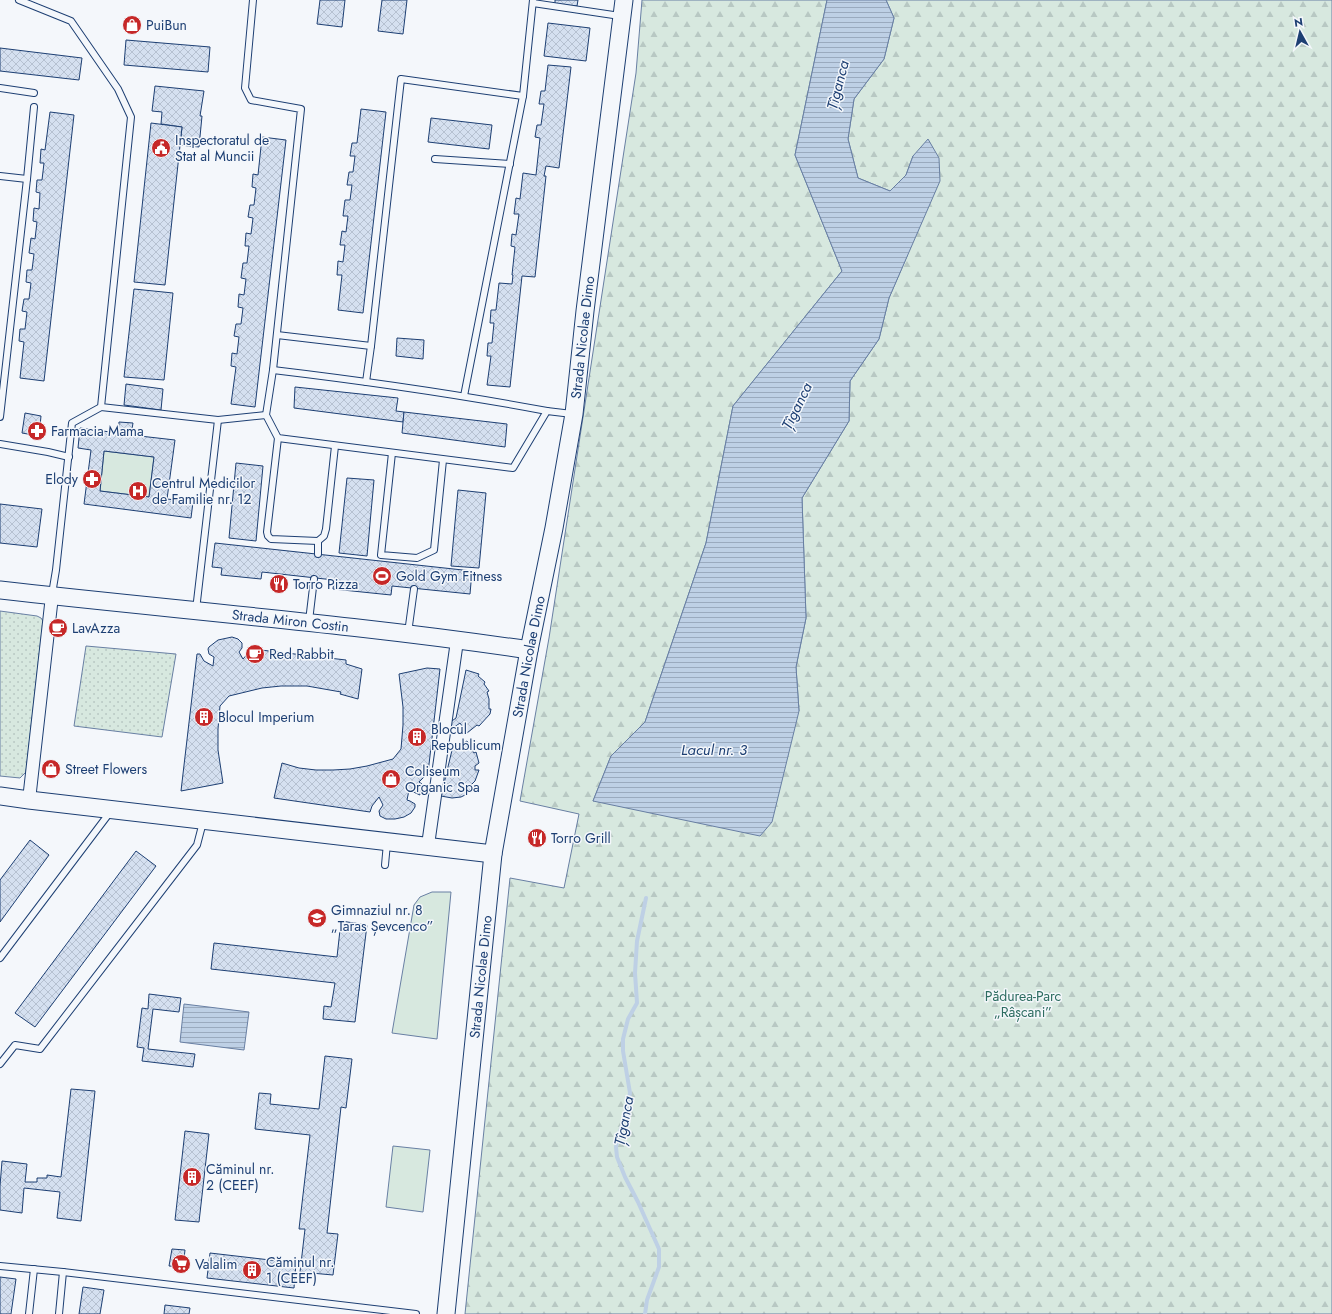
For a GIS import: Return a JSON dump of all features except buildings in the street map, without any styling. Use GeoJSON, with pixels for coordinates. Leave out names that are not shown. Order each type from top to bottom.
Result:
{"type":"FeatureCollection","features":[{"type":"Feature","properties":{"kind":"main road","name":"Strada Nicolae Dimo"},"geometry":{"type":"LineString","coordinates":[[446,1314],[493,854],[529,650],[554,528],[574,414],[585,311],[623,8]]}},
{"type":"Feature","properties":{"kind":"main road","name":"Strada Miron Costin"},"geometry":{"type":"LineString","coordinates":[[0,590],[309,623],[529,650]]}},
{"type":"Feature","properties":{"kind":"main road"},"geometry":{"type":"LineString","coordinates":[[0,796],[428,845],[493,854]]}},
{"type":"Feature","properties":{"kind":"street"},"geometry":{"type":"LineString","coordinates":[[29,800],[52,596]]}},
{"type":"Feature","properties":{"kind":"street"},"geometry":{"type":"LineString","coordinates":[[428,845],[457,641]]}},
{"type":"Feature","properties":{"kind":"lane"},"geometry":{"type":"LineString","coordinates":[[19,0],[71,21],[118,88],[131,117],[101,407]]}},
{"type":"Feature","properties":{"kind":"lane"},"geometry":{"type":"LineString","coordinates":[[253,0],[245,88],[251,100],[301,109],[273,370],[266,415],[278,438],[267,532],[271,539],[318,541],[324,536],[335,446]]}},
{"type":"Feature","properties":{"kind":"lane"},"geometry":{"type":"LineString","coordinates":[[464,396],[523,96],[533,1],[623,8]]}},
{"type":"Feature","properties":{"kind":"lane"},"geometry":{"type":"LineString","coordinates":[[366,382],[401,79],[523,96]]}},
{"type":"Feature","properties":{"kind":"lane"},"geometry":{"type":"LineString","coordinates":[[0,88],[34,93]]}},
{"type":"Feature","properties":{"kind":"lane"},"geometry":{"type":"LineString","coordinates":[[0,417],[34,108]]}},
{"type":"Feature","properties":{"kind":"lane"},"geometry":{"type":"LineString","coordinates":[[435,159],[510,164]]}},
{"type":"Feature","properties":{"kind":"lane"},"geometry":{"type":"LineString","coordinates":[[0,176],[27,179]]}},
{"type":"Feature","properties":{"kind":"lane"},"geometry":{"type":"LineString","coordinates":[[277,335],[371,346]]}},
{"type":"Feature","properties":{"kind":"lane"},"geometry":{"type":"LineString","coordinates":[[273,370],[464,396],[546,411],[574,414]]}},
{"type":"Feature","properties":{"kind":"lane"},"geometry":{"type":"LineString","coordinates":[[52,596],[72,423],[101,407],[218,420],[266,415]]}},
{"type":"Feature","properties":{"kind":"lane"},"geometry":{"type":"LineString","coordinates":[[278,438],[513,468],[546,411]]}},
{"type":"Feature","properties":{"kind":"lane"},"geometry":{"type":"LineString","coordinates":[[195,612],[218,420]]}},
{"type":"Feature","properties":{"kind":"lane"},"geometry":{"type":"LineString","coordinates":[[0,444],[69,457]]}},
{"type":"Feature","properties":{"kind":"lane"},"geometry":{"type":"LineString","coordinates":[[392,453],[381,555],[416,561],[434,550],[443,460]]}},
{"type":"Feature","properties":{"kind":"lane"},"geometry":{"type":"LineString","coordinates":[[318,541],[318,554]]}},
{"type":"Feature","properties":{"kind":"lane"},"geometry":{"type":"LineString","coordinates":[[309,623],[314,578]]}},
{"type":"Feature","properties":{"kind":"lane"},"geometry":{"type":"LineString","coordinates":[[408,635],[414,588]]}},
{"type":"Feature","properties":{"kind":"lane"},"geometry":{"type":"LineString","coordinates":[[0,958],[112,809]]}},
{"type":"Feature","properties":{"kind":"lane"},"geometry":{"type":"LineString","coordinates":[[0,1064],[15,1045],[40,1049],[197,845],[204,820]]}},
{"type":"Feature","properties":{"kind":"lane"},"geometry":{"type":"LineString","coordinates":[[385,866],[388,841]]}},
{"type":"Feature","properties":{"kind":"lane"},"geometry":{"type":"LineString","coordinates":[[0,1266],[63,1272],[416,1314]]}},
{"type":"Feature","properties":{"kind":"lane"},"geometry":{"type":"LineString","coordinates":[[29,1314],[34,1269]]}},
{"type":"Feature","properties":{"kind":"lane"},"geometry":{"type":"LineString","coordinates":[[59,1314],[63,1272]]}},
{"type":"Feature","properties":{"kind":"green space","name":"Pădurea-Parc „Râșcani”"},"geometry":{"type":"Polygon","coordinates":[[[642,0],[827,0],[795,155],[842,271],[733,406],[706,543],[645,722],[611,756],[593,801],[799,711],[796,667],[806,618],[802,498],[849,421],[850,381],[879,339],[889,298],[907,256],[913,156],[906,175],[890,191],[858,178],[848,139],[854,99],[884,59],[894,18],[886,0],[1332,0],[1332,1314],[465,1314],[510,878],[564,888],[579,814],[520,801],[549,638],[636,73],[642,0]]]}},
{"type":"Feature","properties":{"kind":"green space"},"geometry":{"type":"Polygon","coordinates":[[[104,451],[154,457],[149,497],[100,491],[104,451]]]}},
{"type":"Feature","properties":{"kind":"green space"},"geometry":{"type":"Polygon","coordinates":[[[0,611],[37,616],[43,621],[26,772],[20,778],[0,776],[0,611]]]}},
{"type":"Feature","properties":{"kind":"green space"},"geometry":{"type":"Polygon","coordinates":[[[86,646],[176,654],[162,737],[74,726],[86,646]]]}},
{"type":"Feature","properties":{"kind":"green space"},"geometry":{"type":"Polygon","coordinates":[[[432,892],[451,892],[437,1039],[392,1033],[414,905],[420,897],[432,892]]]}},
{"type":"Feature","properties":{"kind":"green space"},"geometry":{"type":"Polygon","coordinates":[[[393,1146],[430,1150],[423,1212],[386,1207],[393,1146]]]}},
{"type":"Feature","properties":{"kind":"water","name":"Lacul nr. 3"},"geometry":{"type":"Polygon","coordinates":[[[827,0],[886,0],[894,18],[884,59],[854,99],[848,139],[858,178],[890,191],[906,175],[913,156],[928,139],[939,158],[940,181],[889,298],[879,339],[850,381],[849,421],[802,498],[806,618],[796,667],[799,711],[772,822],[760,836],[593,801],[611,756],[645,722],[706,543],[733,406],[842,271],[795,155],[827,0]]]}},
{"type":"Feature","properties":{"kind":"water"},"geometry":{"type":"Polygon","coordinates":[[[184,1004],[249,1012],[244,1050],[180,1042],[184,1004]]]}},
{"type":"Feature","properties":{"kind":"waterway","name":"Țîganca"},"geometry":{"type":"LineString","coordinates":[[645,1314],[647,1300],[659,1267],[659,1249],[625,1177],[617,1157],[616,1147],[630,1093],[623,1051],[623,1039],[628,1019],[637,1003],[635,973],[637,941],[646,898]]}},
{"type":"Feature","properties":{"kind":"place","name":"PuiBun"},"geometry":{"type":"Point","coordinates":[132,25]}},
{"type":"Feature","properties":{"kind":"place","name":"Inspectoratul de Stat al Muncii"},"geometry":{"type":"Point","coordinates":[161,148]}},
{"type":"Feature","properties":{"kind":"place","name":"Farmacia Mama"},"geometry":{"type":"Point","coordinates":[37,431]}},
{"type":"Feature","properties":{"kind":"place","name":"Elody"},"geometry":{"type":"Point","coordinates":[92,479]}},
{"type":"Feature","properties":{"kind":"place","name":"Centrul Medicilor de Familie nr. 12"},"geometry":{"type":"Point","coordinates":[138,491]}},
{"type":"Feature","properties":{"kind":"place","name":"Gold Gym Fitness"},"geometry":{"type":"Point","coordinates":[382,576]}},
{"type":"Feature","properties":{"kind":"place","name":"Torro Pizza"},"geometry":{"type":"Point","coordinates":[279,584]}},
{"type":"Feature","properties":{"kind":"place","name":"LavAzza"},"geometry":{"type":"Point","coordinates":[58,628]}},
{"type":"Feature","properties":{"kind":"place","name":"Red Rabbit"},"geometry":{"type":"Point","coordinates":[255,654]}},
{"type":"Feature","properties":{"kind":"place","name":"Blocul Imperium"},"geometry":{"type":"Point","coordinates":[204,717]}},
{"type":"Feature","properties":{"kind":"place","name":"Blocul Republicum"},"geometry":{"type":"Point","coordinates":[417,737]}},
{"type":"Feature","properties":{"kind":"place","name":"Street Flowers"},"geometry":{"type":"Point","coordinates":[51,769]}},
{"type":"Feature","properties":{"kind":"place","name":"Coliseum Organic Spa"},"geometry":{"type":"Point","coordinates":[391,779]}},
{"type":"Feature","properties":{"kind":"place","name":"Torro Grill"},"geometry":{"type":"Point","coordinates":[537,838]}},
{"type":"Feature","properties":{"kind":"place","name":"Gimnaziul nr. 8 „Taras Șevcenco”"},"geometry":{"type":"Point","coordinates":[317,918]}},
{"type":"Feature","properties":{"kind":"place","name":"Căminul nr. 2 (CEEF)"},"geometry":{"type":"Point","coordinates":[192,1177]}},
{"type":"Feature","properties":{"kind":"place","name":"Valalim"},"geometry":{"type":"Point","coordinates":[181,1264]}},
{"type":"Feature","properties":{"kind":"place","name":"Căminul nr. 1 (CEEF)"},"geometry":{"type":"Point","coordinates":[252,1270]}}]}
